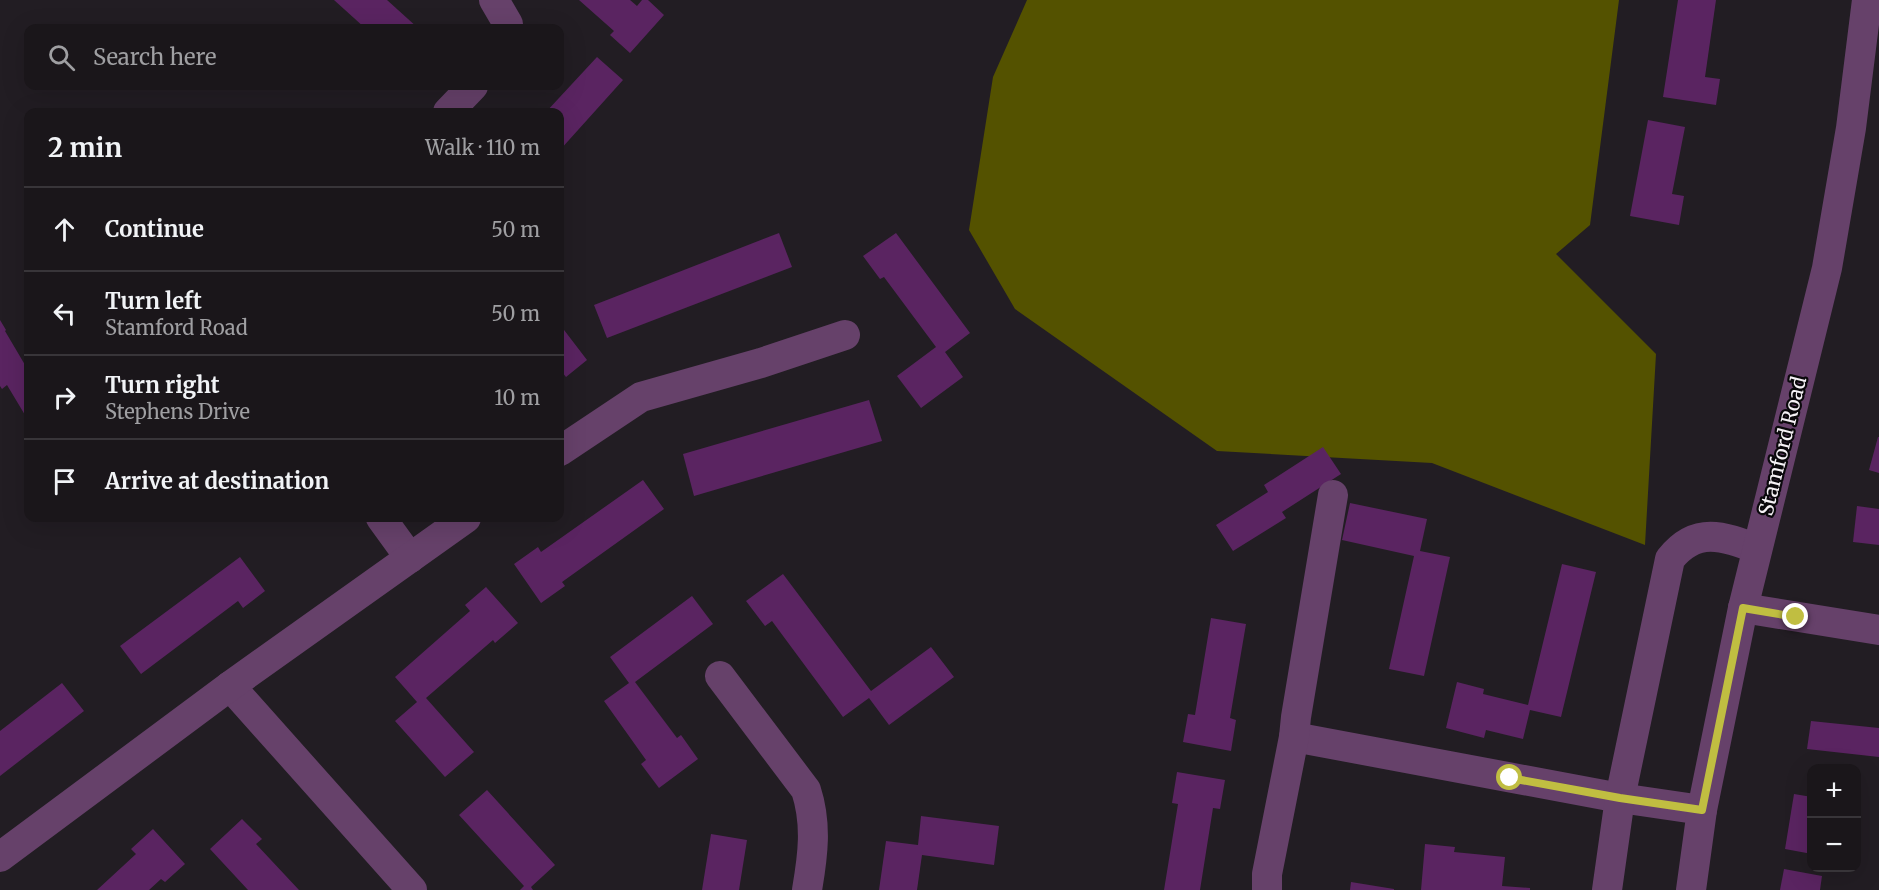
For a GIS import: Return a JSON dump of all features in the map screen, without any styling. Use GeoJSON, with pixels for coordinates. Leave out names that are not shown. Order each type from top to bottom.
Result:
{"type":"FeatureCollection","features":[{"type":"Feature","properties":{"kind":"street"},"geometry":{"type":"LineString","coordinates":[[494,0],[508,24]]}},
{"type":"Feature","properties":{"kind":"street","name":"Stamford Road"},"geometry":{"type":"LineString","coordinates":[[1691,890],[1702,810],[1743,608],[1827,268],[1851,128],[1867,0]]}},
{"type":"Feature","properties":{"kind":"street"},"geometry":{"type":"LineString","coordinates":[[452,108],[468,90]]}},
{"type":"Feature","properties":{"kind":"street"},"geometry":{"type":"LineString","coordinates":[[564,447],[641,397],[761,363],[844,335]]}},
{"type":"Feature","properties":{"kind":"street"},"geometry":{"type":"LineString","coordinates":[[1267,890],[1267,874],[1294,737],[1333,495]]}},
{"type":"Feature","properties":{"kind":"street"},"geometry":{"type":"LineString","coordinates":[[384,522],[410,558]]}},
{"type":"Feature","properties":{"kind":"street"},"geometry":{"type":"LineString","coordinates":[[0,857],[230,686],[460,522]]}},
{"type":"Feature","properties":{"kind":"street"},"geometry":{"type":"LineString","coordinates":[[1607,890],[1620,798],[1670,559],[1680,547],[1704,536],[1722,536],[1757,549]]}},
{"type":"Feature","properties":{"kind":"street"},"geometry":{"type":"LineString","coordinates":[[1743,608],[1879,630]]}},
{"type":"Feature","properties":{"kind":"street"},"geometry":{"type":"LineString","coordinates":[[720,676],[806,790],[813,811],[814,834],[814,851],[807,890]]}},
{"type":"Feature","properties":{"kind":"street"},"geometry":{"type":"LineString","coordinates":[[230,686],[412,890]]}},
{"type":"Feature","properties":{"kind":"street"},"geometry":{"type":"LineString","coordinates":[[1294,737],[1620,798],[1702,810]]}},
{"type":"Feature","properties":{"kind":"shaded area"},"geometry":{"type":"Polygon","coordinates":[[[1027,0],[1619,0],[1590,225],[1556,254],[1656,354],[1645,545],[1432,463],[1217,451],[1015,309],[969,230],[993,77],[1027,0]]]}},
{"type":"Feature","properties":{"kind":"building"},"geometry":{"type":"Polygon","coordinates":[[[334,0],[387,0],[414,24],[361,24],[334,0]]]}},
{"type":"Feature","properties":{"kind":"building"},"geometry":{"type":"Polygon","coordinates":[[[579,0],[630,0],[637,6],[642,0],[648,0],[664,15],[630,53],[610,35],[614,31],[579,0]]]}},
{"type":"Feature","properties":{"kind":"building"},"geometry":{"type":"Polygon","coordinates":[[[1678,0],[1716,0],[1705,77],[1720,79],[1716,105],[1663,97],[1678,0]]]}},
{"type":"Feature","properties":{"kind":"building"},"geometry":{"type":"Polygon","coordinates":[[[597,57],[623,80],[564,146],[564,108],[550,108],[597,57]]]}},
{"type":"Feature","properties":{"kind":"building"},"geometry":{"type":"Polygon","coordinates":[[[1648,120],[1685,127],[1672,194],[1684,196],[1679,225],[1630,216],[1648,120]]]}},
{"type":"Feature","properties":{"kind":"building"},"geometry":{"type":"Polygon","coordinates":[[[779,233],[792,267],[607,338],[594,305],[779,233]]]}},
{"type":"Feature","properties":{"kind":"building"},"geometry":{"type":"Polygon","coordinates":[[[896,233],[970,333],[945,352],[963,377],[921,408],[897,376],[936,347],[884,277],[880,279],[863,256],[896,233]]]}},
{"type":"Feature","properties":{"kind":"building"},"geometry":{"type":"Polygon","coordinates":[[[0,320],[24,363],[24,413],[7,385],[2,389],[0,386],[0,320]]]}},
{"type":"Feature","properties":{"kind":"building"},"geometry":{"type":"Polygon","coordinates":[[[564,330],[587,360],[566,377],[564,374],[564,330]]]}},
{"type":"Feature","properties":{"kind":"building"},"geometry":{"type":"Polygon","coordinates":[[[869,400],[882,441],[694,496],[683,454],[869,400]]]}},
{"type":"Feature","properties":{"kind":"building"},"geometry":{"type":"Polygon","coordinates":[[[1879,437],[1879,473],[1869,470],[1879,437]]]}},
{"type":"Feature","properties":{"kind":"building"},"geometry":{"type":"Polygon","coordinates":[[[1323,447],[1341,474],[1282,512],[1286,518],[1233,551],[1216,525],[1268,492],[1264,485],[1323,447]]]}},
{"type":"Feature","properties":{"kind":"building"},"geometry":{"type":"Polygon","coordinates":[[[643,480],[664,509],[562,582],[565,586],[541,603],[514,564],[538,547],[541,552],[643,480]]]}},
{"type":"Feature","properties":{"kind":"building"},"geometry":{"type":"Polygon","coordinates":[[[1350,503],[1427,519],[1420,551],[1450,557],[1424,676],[1389,669],[1414,556],[1342,540],[1350,503]]]}},
{"type":"Feature","properties":{"kind":"building"},"geometry":{"type":"Polygon","coordinates":[[[1857,506],[1879,509],[1879,545],[1853,542],[1857,506]]]}},
{"type":"Feature","properties":{"kind":"building"},"geometry":{"type":"Polygon","coordinates":[[[240,557],[265,591],[243,608],[238,601],[141,674],[120,646],[240,557]]]}},
{"type":"Feature","properties":{"kind":"building"},"geometry":{"type":"Polygon","coordinates":[[[1562,564],[1596,572],[1561,717],[1530,710],[1523,739],[1486,730],[1484,738],[1446,728],[1457,682],[1484,689],[1483,694],[1528,705],[1562,564]]]}},
{"type":"Feature","properties":{"kind":"building"},"geometry":{"type":"Polygon","coordinates":[[[783,574],[871,691],[931,647],[954,677],[889,725],[869,698],[843,717],[772,621],[765,626],[746,601],[783,574]]]}},
{"type":"Feature","properties":{"kind":"building"},"geometry":{"type":"Polygon","coordinates":[[[486,587],[518,623],[495,643],[493,640],[426,698],[474,752],[445,777],[395,721],[417,702],[395,677],[470,611],[465,605],[486,587]]]}},
{"type":"Feature","properties":{"kind":"building"},"geometry":{"type":"Polygon","coordinates":[[[692,596],[713,624],[635,682],[677,738],[681,735],[698,759],[659,788],[641,764],[646,760],[604,701],[629,683],[610,657],[692,596]]]}},
{"type":"Feature","properties":{"kind":"building"},"geometry":{"type":"Polygon","coordinates":[[[1211,618],[1246,624],[1230,718],[1236,720],[1231,751],[1183,742],[1188,714],[1195,715],[1211,618]]]}},
{"type":"Feature","properties":{"kind":"building"},"geometry":{"type":"Polygon","coordinates":[[[62,683],[84,711],[0,776],[0,731],[62,683]]]}},
{"type":"Feature","properties":{"kind":"building"},"geometry":{"type":"Polygon","coordinates":[[[1811,721],[1879,728],[1879,757],[1807,749],[1811,721]]]}},
{"type":"Feature","properties":{"kind":"building"},"geometry":{"type":"Polygon","coordinates":[[[1177,772],[1225,780],[1220,809],[1213,808],[1200,890],[1164,890],[1178,804],[1172,803],[1177,772]]]}},
{"type":"Feature","properties":{"kind":"building"},"geometry":{"type":"Polygon","coordinates":[[[487,790],[555,865],[531,887],[533,890],[520,890],[524,886],[459,815],[487,790]]]}},
{"type":"Feature","properties":{"kind":"building"},"geometry":{"type":"Polygon","coordinates":[[[1794,794],[1807,796],[1807,853],[1785,849],[1794,794]]]}},
{"type":"Feature","properties":{"kind":"building"},"geometry":{"type":"Polygon","coordinates":[[[921,816],[999,826],[994,865],[922,855],[917,890],[879,890],[886,841],[918,845],[921,816]]]}},
{"type":"Feature","properties":{"kind":"building"},"geometry":{"type":"Polygon","coordinates":[[[242,819],[262,839],[256,844],[299,890],[248,890],[210,849],[242,819]]]}},
{"type":"Feature","properties":{"kind":"building"},"geometry":{"type":"Polygon","coordinates":[[[153,829],[185,864],[165,882],[161,879],[149,890],[97,890],[136,854],[131,849],[153,829]]]}},
{"type":"Feature","properties":{"kind":"building"},"geometry":{"type":"Polygon","coordinates":[[[711,834],[747,840],[739,890],[702,890],[711,834]]]}},
{"type":"Feature","properties":{"kind":"building"},"geometry":{"type":"Polygon","coordinates":[[[1425,844],[1455,847],[1454,852],[1505,857],[1502,886],[1530,888],[1530,890],[1421,890],[1425,844]]]}},
{"type":"Feature","properties":{"kind":"building"},"geometry":{"type":"Polygon","coordinates":[[[1784,869],[1822,876],[1820,890],[1780,890],[1784,869]]]}},
{"type":"Feature","properties":{"kind":"building"},"geometry":{"type":"Polygon","coordinates":[[[1351,882],[1394,889],[1394,890],[1350,890],[1351,882]]]}},
{"type":"Feature","properties":{"kind":"route"},"geometry":{"type":"LineString","coordinates":[[1510,778],[1702,810],[1743,608],[1796,617]]}}]}
